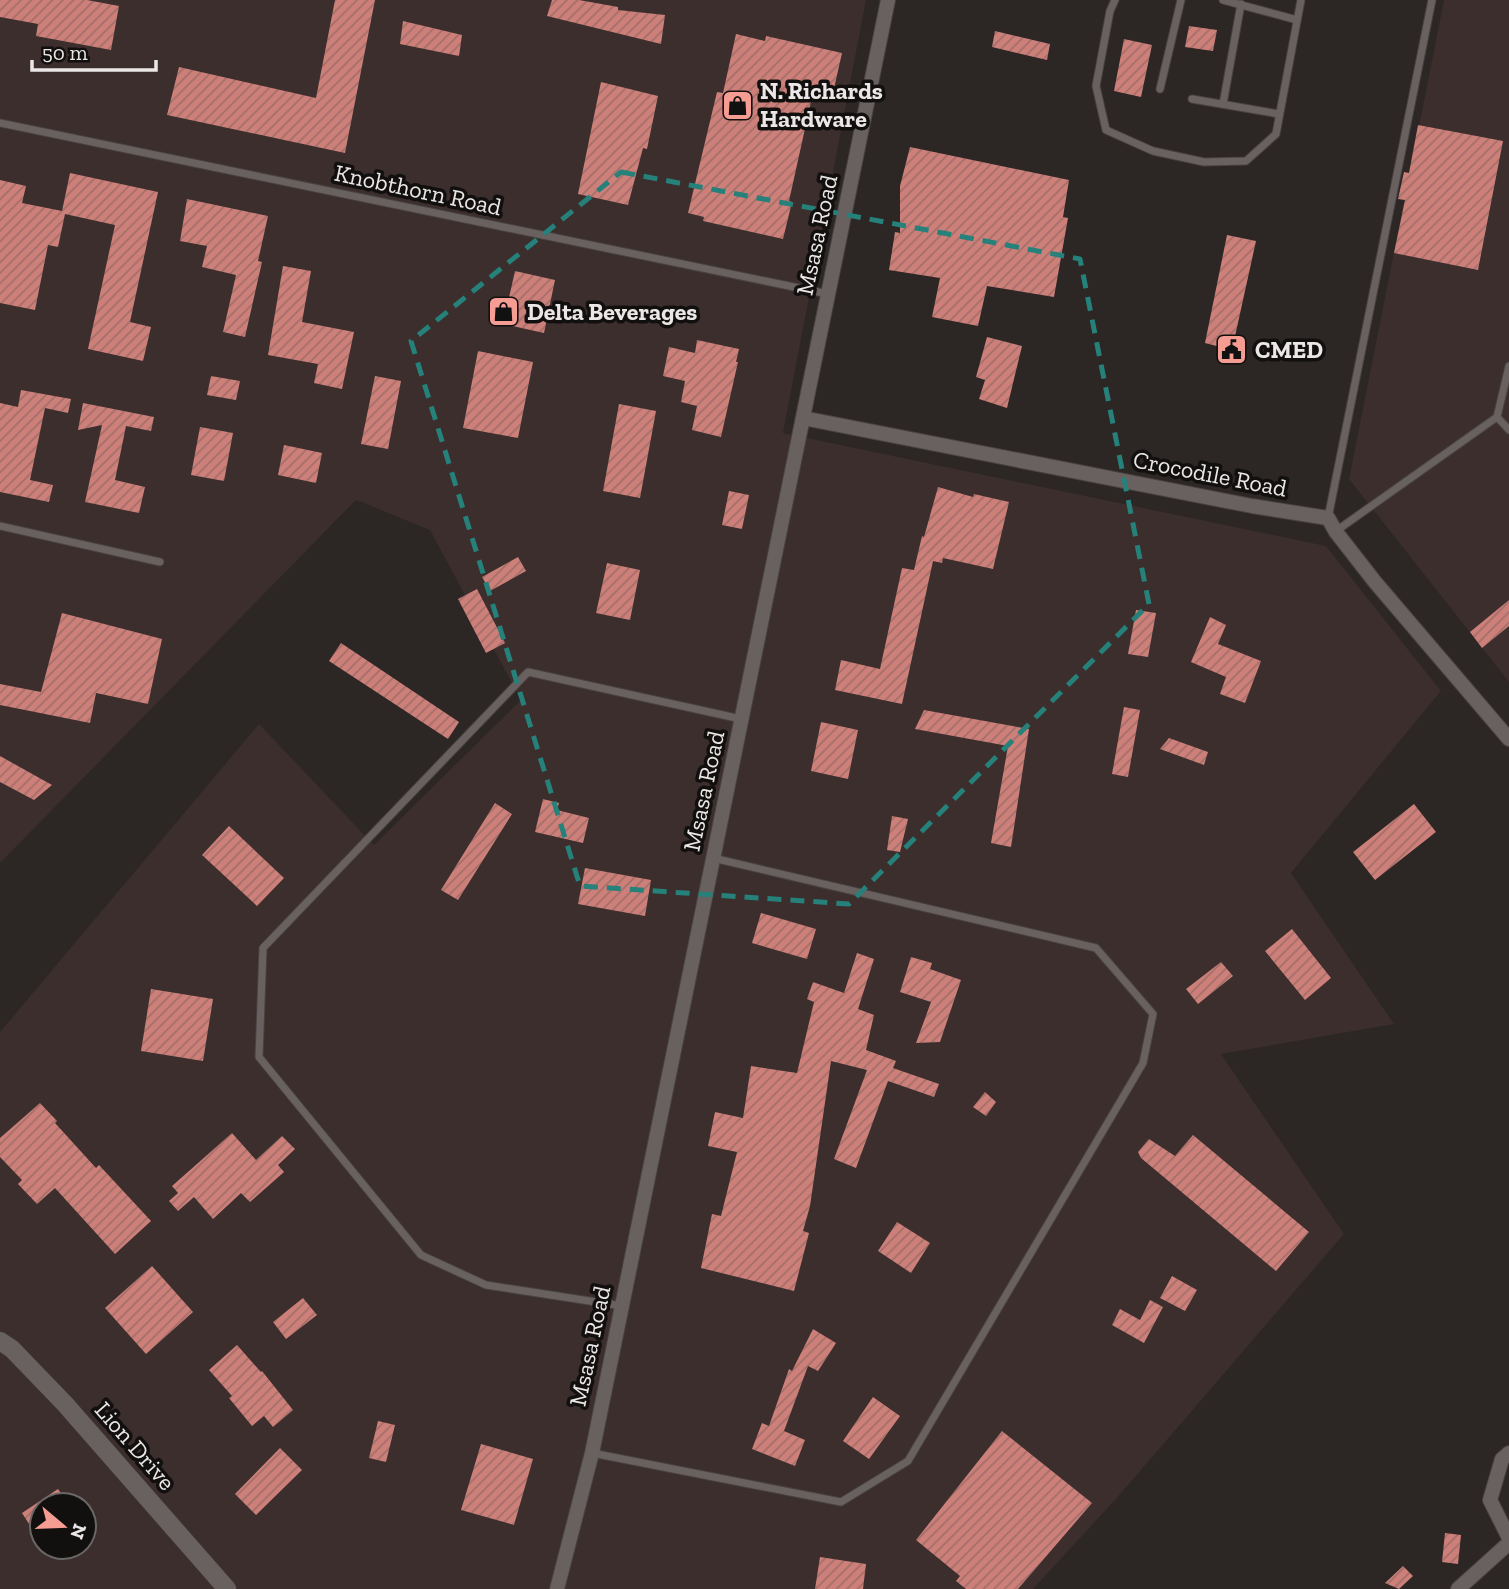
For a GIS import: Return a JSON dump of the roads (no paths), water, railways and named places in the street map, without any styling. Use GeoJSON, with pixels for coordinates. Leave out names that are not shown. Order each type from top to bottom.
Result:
{"type":"FeatureCollection","features":[{"type":"Feature","properties":{"kind":"street","name":"Msasa Road"},"geometry":{"type":"LineString","coordinates":[[557,1589],[592,1453],[888,0]]}},
{"type":"Feature","properties":{"kind":"street","name":"Crocodile Road"},"geometry":{"type":"LineString","coordinates":[[803,418],[1252,506],[1328,518]]}},
{"type":"Feature","properties":{"kind":"street"},"geometry":{"type":"LineString","coordinates":[[1328,518],[1336,532],[1509,739]]}},
{"type":"Feature","properties":{"kind":"street","name":"Lion Drive"},"geometry":{"type":"LineString","coordinates":[[0,1341],[12,1349],[65,1404],[227,1589]]}},
{"type":"Feature","properties":{"kind":"street"},"geometry":{"type":"LineString","coordinates":[[1458,1589],[1509,1540],[1490,1500],[1502,1459],[1509,1453]]}},
{"type":"Feature","properties":{"kind":"lane"},"geometry":{"type":"LineString","coordinates":[[1115,0],[1110,11],[1097,86],[1106,130],[1153,151],[1204,162],[1246,161],[1276,134],[1301,0]]}},
{"type":"Feature","properties":{"kind":"lane"},"geometry":{"type":"LineString","coordinates":[[1160,89],[1181,0]]}},
{"type":"Feature","properties":{"kind":"lane"},"geometry":{"type":"LineString","coordinates":[[1223,0],[1297,20]]}},
{"type":"Feature","properties":{"kind":"lane"},"geometry":{"type":"LineString","coordinates":[[1328,518],[1432,0]]}},
{"type":"Feature","properties":{"kind":"lane"},"geometry":{"type":"LineString","coordinates":[[1223,104],[1241,4]]}},
{"type":"Feature","properties":{"kind":"lane"},"geometry":{"type":"LineString","coordinates":[[1192,99],[1279,114]]}},
{"type":"Feature","properties":{"kind":"lane","name":"Knobthorn Road"},"geometry":{"type":"LineString","coordinates":[[0,123],[828,294]]}},
{"type":"Feature","properties":{"kind":"lane"},"geometry":{"type":"LineString","coordinates":[[1336,532],[1497,417],[1509,366]]}},
{"type":"Feature","properties":{"kind":"lane"},"geometry":{"type":"LineString","coordinates":[[1497,417],[1509,430]]}},
{"type":"Feature","properties":{"kind":"lane"},"geometry":{"type":"LineString","coordinates":[[0,526],[160,562]]}},
{"type":"Feature","properties":{"kind":"lane"},"geometry":{"type":"LineString","coordinates":[[622,1306],[486,1285],[422,1255],[259,1057],[263,948],[528,672],[741,719]]}},
{"type":"Feature","properties":{"kind":"lane"},"geometry":{"type":"LineString","coordinates":[[592,1453],[841,1502],[908,1461],[1143,1063],[1153,1014],[1096,948],[713,858]]}},
{"type":"Feature","properties":{"kind":"place","name":"N. Richards Hardware"},"geometry":{"type":"Point","coordinates":[737,105]}},
{"type":"Feature","properties":{"kind":"place","name":"Delta Beverages"},"geometry":{"type":"Point","coordinates":[504,312]}},
{"type":"Feature","properties":{"kind":"place","name":"CMED"},"geometry":{"type":"Point","coordinates":[1232,350]}}]}
